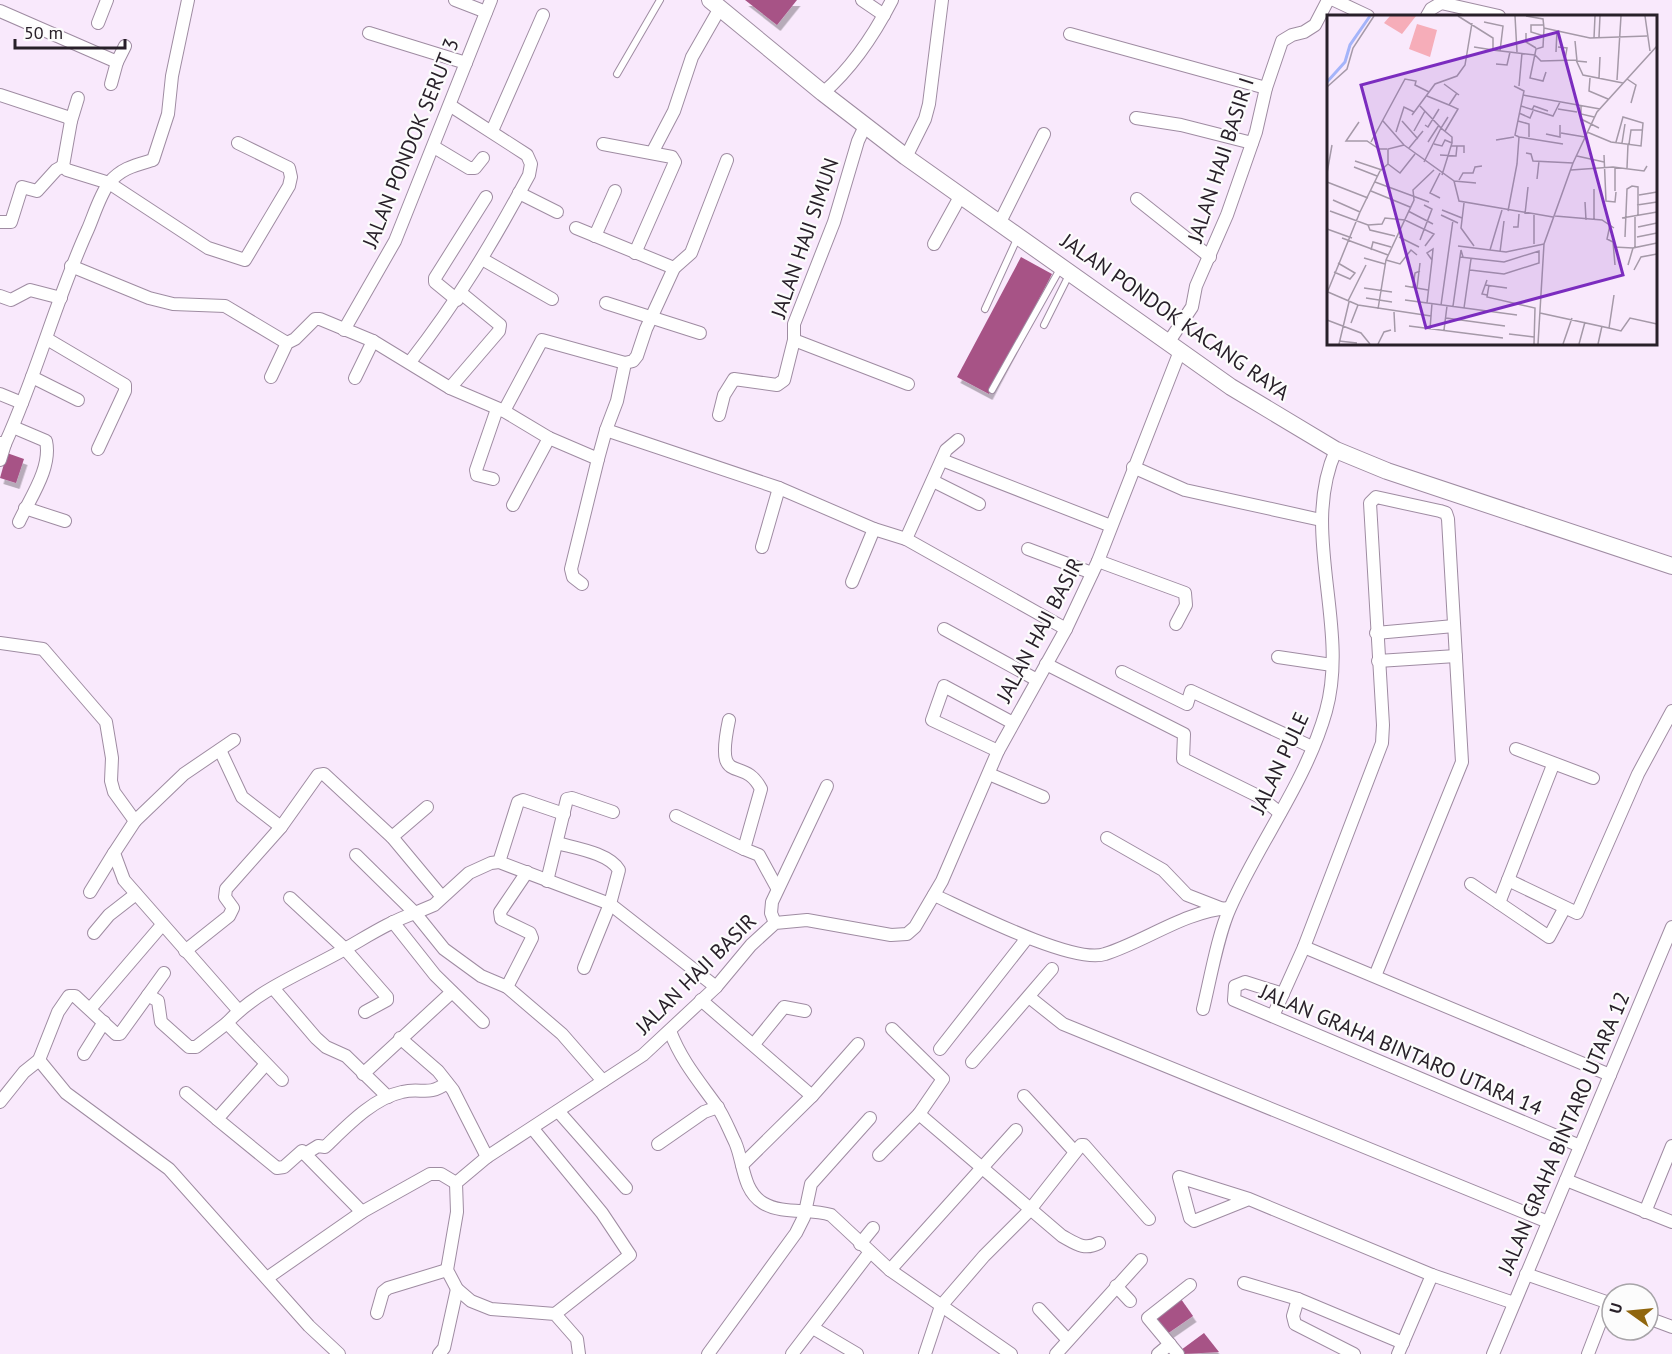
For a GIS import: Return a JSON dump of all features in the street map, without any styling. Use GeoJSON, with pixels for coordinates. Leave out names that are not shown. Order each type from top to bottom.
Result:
{"type":"FeatureCollection","features":[{"type":"Feature","properties":{"kind":"main road","name":"JALAN PONDOK KACANG RAYA"},"geometry":{"type":"LineString","coordinates":[[715,4],[822,93],[906,157],[1231,387],[1336,450],[1387,471],[1672,566]]}},
{"type":"Feature","properties":{"kind":"street"},"geometry":{"type":"LineString","coordinates":[[98,23],[107,0]]}},
{"type":"Feature","properties":{"kind":"street"},"geometry":{"type":"LineString","coordinates":[[0,460],[3,444],[13,427],[47,339],[71,266],[109,183],[126,167],[153,160],[168,114],[172,76],[188,0]]}},
{"type":"Feature","properties":{"kind":"street"},"geometry":{"type":"LineString","coordinates":[[455,0],[488,6]]}},
{"type":"Feature","properties":{"kind":"street"},"geometry":{"type":"LineString","coordinates":[[862,0],[884,15]]}},
{"type":"Feature","properties":{"kind":"street"},"geometry":{"type":"LineString","coordinates":[[822,93],[853,62],[892,0]]}},
{"type":"Feature","properties":{"kind":"street"},"geometry":{"type":"LineString","coordinates":[[906,157],[925,119],[929,104],[942,0]]}},
{"type":"Feature","properties":{"kind":"street","name":"JALAN HAJI BASIR I"},"geometry":{"type":"LineString","coordinates":[[1174,347],[1252,143],[1266,88],[1282,41],[1315,25],[1328,0]]}},
{"type":"Feature","properties":{"kind":"street"},"geometry":{"type":"LineString","coordinates":[[1334,0],[1366,15]]}},
{"type":"Feature","properties":{"kind":"street"},"geometry":{"type":"LineString","coordinates":[[1427,15],[1431,9],[1441,3],[1475,5],[1497,15]]}},
{"type":"Feature","properties":{"kind":"street"},"geometry":{"type":"LineString","coordinates":[[652,153],[674,111],[692,57],[715,4]]}},
{"type":"Feature","properties":{"kind":"street","name":"JALAN PONDOK SERUT 3"},"geometry":{"type":"LineString","coordinates":[[344,330],[395,241],[451,106],[488,6]]}},
{"type":"Feature","properties":{"kind":"street"},"geometry":{"type":"LineString","coordinates":[[0,11],[117,62]]}},
{"type":"Feature","properties":{"kind":"street"},"geometry":{"type":"LineString","coordinates":[[492,131],[543,15]]}},
{"type":"Feature","properties":{"kind":"street"},"geometry":{"type":"LineString","coordinates":[[369,33],[466,63]]}},
{"type":"Feature","properties":{"kind":"street"},"geometry":{"type":"LineString","coordinates":[[1070,34],[1266,88]]}},
{"type":"Feature","properties":{"kind":"street"},"geometry":{"type":"LineString","coordinates":[[111,84],[117,62],[125,46]]}},
{"type":"Feature","properties":{"kind":"street"},"geometry":{"type":"LineString","coordinates":[[0,96],[67,117],[71,121]]}},
{"type":"Feature","properties":{"kind":"street"},"geometry":{"type":"LineString","coordinates":[[63,166],[71,121],[78,98]]}},
{"type":"Feature","properties":{"kind":"street"},"geometry":{"type":"LineString","coordinates":[[410,362],[459,297],[529,175],[530,159],[492,131],[451,106]]}},
{"type":"Feature","properties":{"kind":"street"},"geometry":{"type":"LineString","coordinates":[[1136,118],[1191,127],[1252,143]]}},
{"type":"Feature","properties":{"kind":"street","name":"JALAN HAJI SIMUN"},"geometry":{"type":"LineString","coordinates":[[719,415],[724,394],[734,379],[777,385],[784,380],[794,340],[794,324],[834,222],[858,141],[865,126]]}},
{"type":"Feature","properties":{"kind":"street"},"geometry":{"type":"LineString","coordinates":[[1000,222],[1044,134]]}},
{"type":"Feature","properties":{"kind":"street"},"geometry":{"type":"LineString","coordinates":[[63,166],[67,170],[109,183],[208,248],[245,260],[289,186],[291,177],[289,168],[238,143]]}},
{"type":"Feature","properties":{"kind":"street"},"geometry":{"type":"LineString","coordinates":[[603,144],[672,157],[675,162],[635,253]]}},
{"type":"Feature","properties":{"kind":"street"},"geometry":{"type":"LineString","coordinates":[[434,147],[469,168],[475,168],[483,158]]}},
{"type":"Feature","properties":{"kind":"street"},"geometry":{"type":"LineString","coordinates":[[493,479],[477,475],[476,470],[501,410],[542,340],[625,363],[633,361],[637,356],[652,316],[675,268],[691,253],[727,160]]}},
{"type":"Feature","properties":{"kind":"street"},"geometry":{"type":"LineString","coordinates":[[0,222],[11,222],[22,188],[37,191],[56,170],[63,166]]}},
{"type":"Feature","properties":{"kind":"street"},"geometry":{"type":"LineString","coordinates":[[595,236],[615,191]]}},
{"type":"Feature","properties":{"kind":"street"},"geometry":{"type":"LineString","coordinates":[[519,193],[557,212]]}},
{"type":"Feature","properties":{"kind":"street"},"geometry":{"type":"LineString","coordinates":[[934,244],[961,195]]}},
{"type":"Feature","properties":{"kind":"street"},"geometry":{"type":"LineString","coordinates":[[450,388],[499,331],[500,325],[434,280],[486,197]]}},
{"type":"Feature","properties":{"kind":"street"},"geometry":{"type":"LineString","coordinates":[[1137,199],[1210,257]]}},
{"type":"Feature","properties":{"kind":"street"},"geometry":{"type":"LineString","coordinates":[[576,228],[675,268]]}},
{"type":"Feature","properties":{"kind":"street"},"geometry":{"type":"LineString","coordinates":[[482,259],[552,299]]}},
{"type":"Feature","properties":{"kind":"street"},"geometry":{"type":"LineString","coordinates":[[71,266],[149,298],[173,304],[225,306],[287,343]]}},
{"type":"Feature","properties":{"kind":"street"},"geometry":{"type":"LineString","coordinates":[[0,296],[10,300],[30,290],[61,298]]}},
{"type":"Feature","properties":{"kind":"street"},"geometry":{"type":"LineString","coordinates":[[606,303],[700,333]]}},
{"type":"Feature","properties":{"kind":"street"},"geometry":{"type":"LineString","coordinates":[[271,377],[287,343],[295,339],[315,319],[373,341],[450,388],[501,410],[549,438],[598,459]]}},
{"type":"Feature","properties":{"kind":"street"},"geometry":{"type":"LineString","coordinates":[[47,339],[125,385],[125,391],[98,449]]}},
{"type":"Feature","properties":{"kind":"street"},"geometry":{"type":"LineString","coordinates":[[794,340],[908,384]]}},
{"type":"Feature","properties":{"kind":"street"},"geometry":{"type":"LineString","coordinates":[[355,378],[373,341]]}},
{"type":"Feature","properties":{"kind":"street","name":"JALAN HAJI BASIR"},"geometry":{"type":"LineString","coordinates":[[456,1183],[487,1157],[643,1055],[716,987],[751,945],[775,923],[807,920],[891,935],[907,934],[915,927],[934,895],[998,751],[1066,628],[1098,561],[1174,347]]}},
{"type":"Feature","properties":{"kind":"street"},"geometry":{"type":"LineString","coordinates":[[582,584],[573,577],[571,569],[598,459],[617,401],[625,363]]}},
{"type":"Feature","properties":{"kind":"street"},"geometry":{"type":"LineString","coordinates":[[32,377],[78,400]]}},
{"type":"Feature","properties":{"kind":"street"},"geometry":{"type":"LineString","coordinates":[[0,394],[22,403]]}},
{"type":"Feature","properties":{"kind":"street"},"geometry":{"type":"LineString","coordinates":[[13,427],[46,441],[48,451],[46,464],[19,522]]}},
{"type":"Feature","properties":{"kind":"street"},"geometry":{"type":"LineString","coordinates":[[606,430],[779,488],[874,529],[906,539],[1066,628]]}},
{"type":"Feature","properties":{"kind":"street"},"geometry":{"type":"LineString","coordinates":[[513,505],[549,438]]}},
{"type":"Feature","properties":{"kind":"street"},"geometry":{"type":"LineString","coordinates":[[906,539],[942,460],[950,446],[958,440]]}},
{"type":"Feature","properties":{"kind":"street","name":"JALAN PULE"},"geometry":{"type":"LineString","coordinates":[[1203,1009],[1226,908],[1280,813],[1312,747],[1326,711],[1334,643],[1321,520],[1323,498],[1336,450]]}},
{"type":"Feature","properties":{"kind":"street"},"geometry":{"type":"LineString","coordinates":[[942,460],[1111,526]]}},
{"type":"Feature","properties":{"kind":"street"},"geometry":{"type":"LineString","coordinates":[[1133,466],[1185,490],[1321,520]]}},
{"type":"Feature","properties":{"kind":"street"},"geometry":{"type":"LineString","coordinates":[[933,481],[979,504]]}},
{"type":"Feature","properties":{"kind":"street"},"geometry":{"type":"LineString","coordinates":[[762,547],[779,488]]}},
{"type":"Feature","properties":{"kind":"street"},"geometry":{"type":"LineString","coordinates":[[1273,1016],[1304,947],[1382,743],[1383,725],[1376,633],[1371,499],[1376,497],[1446,513],[1448,519],[1462,762],[1375,976]]}},
{"type":"Feature","properties":{"kind":"street"},"geometry":{"type":"LineString","coordinates":[[25,508],[65,521]]}},
{"type":"Feature","properties":{"kind":"street"},"geometry":{"type":"LineString","coordinates":[[852,582],[874,529]]}},
{"type":"Feature","properties":{"kind":"street"},"geometry":{"type":"LineString","coordinates":[[1028,549],[1092,573]]}},
{"type":"Feature","properties":{"kind":"street"},"geometry":{"type":"LineString","coordinates":[[1098,561],[1185,593],[1186,605],[1176,624]]}},
{"type":"Feature","properties":{"kind":"street"},"geometry":{"type":"LineString","coordinates":[[1376,633],[1454,626]]}},
{"type":"Feature","properties":{"kind":"street"},"geometry":{"type":"LineString","coordinates":[[944,629],[1037,680]]}},
{"type":"Feature","properties":{"kind":"street"},"geometry":{"type":"LineString","coordinates":[[0,643],[43,649],[106,722],[112,758],[111,780],[114,792],[135,821]]}},
{"type":"Feature","properties":{"kind":"street"},"geometry":{"type":"LineString","coordinates":[[1378,661],[1456,656]]}},
{"type":"Feature","properties":{"kind":"street"},"geometry":{"type":"LineString","coordinates":[[1278,657],[1332,664]]}},
{"type":"Feature","properties":{"kind":"street"},"geometry":{"type":"LineString","coordinates":[[1046,664],[1184,734],[1183,759],[1260,797],[1280,813]]}},
{"type":"Feature","properties":{"kind":"street"},"geometry":{"type":"LineString","coordinates":[[1122,672],[1187,704],[1191,691],[1312,747]]}},
{"type":"Feature","properties":{"kind":"street"},"geometry":{"type":"LineString","coordinates":[[998,751],[932,720],[944,686],[1013,723]]}},
{"type":"Feature","properties":{"kind":"street"},"geometry":{"type":"LineString","coordinates":[[1508,880],[1564,909],[1577,913],[1638,774],[1672,711]]}},
{"type":"Feature","properties":{"kind":"street"},"geometry":{"type":"LineString","coordinates":[[729,720],[723,748],[726,762],[733,770],[757,780],[761,789],[744,849]]}},
{"type":"Feature","properties":{"kind":"street"},"geometry":{"type":"LineString","coordinates":[[90,892],[135,821],[184,774],[234,741]]}},
{"type":"Feature","properties":{"kind":"street"},"geometry":{"type":"LineString","coordinates":[[1516,749],[1553,765],[1593,778]]}},
{"type":"Feature","properties":{"kind":"street"},"geometry":{"type":"LineString","coordinates":[[220,750],[242,797],[280,827]]}},
{"type":"Feature","properties":{"kind":"street"},"geometry":{"type":"LineString","coordinates":[[1499,903],[1553,765]]}},
{"type":"Feature","properties":{"kind":"street"},"geometry":{"type":"LineString","coordinates":[[185,951],[229,916],[232,908],[224,895],[226,889],[280,827],[322,773],[392,837],[442,897]]}},
{"type":"Feature","properties":{"kind":"street"},"geometry":{"type":"LineString","coordinates":[[989,774],[1043,797]]}},
{"type":"Feature","properties":{"kind":"street"},"geometry":{"type":"LineString","coordinates":[[775,923],[771,914],[777,888],[827,786]]}},
{"type":"Feature","properties":{"kind":"street"},"geometry":{"type":"LineString","coordinates":[[547,881],[569,797],[613,812]]}},
{"type":"Feature","properties":{"kind":"street"},"geometry":{"type":"LineString","coordinates":[[499,862],[518,802],[522,800],[564,813]]}},
{"type":"Feature","properties":{"kind":"street"},"geometry":{"type":"LineString","coordinates":[[392,837],[427,807]]}},
{"type":"Feature","properties":{"kind":"street"},"geometry":{"type":"LineString","coordinates":[[676,816],[759,855],[777,888]]}},
{"type":"Feature","properties":{"kind":"street"},"geometry":{"type":"LineString","coordinates":[[1107,838],[1163,870],[1187,895],[1226,908]]}},
{"type":"Feature","properties":{"kind":"street"},"geometry":{"type":"LineString","coordinates":[[557,843],[615,864],[619,876],[584,968]]}},
{"type":"Feature","properties":{"kind":"street"},"geometry":{"type":"LineString","coordinates":[[114,853],[124,880],[239,1011]]}},
{"type":"Feature","properties":{"kind":"street"},"geometry":{"type":"LineString","coordinates":[[356,855],[415,913],[444,949],[481,976],[507,987],[562,1034],[603,1081]]}},
{"type":"Feature","properties":{"kind":"street"},"geometry":{"type":"LineString","coordinates":[[148,995],[158,1001],[161,1022],[189,1047],[196,1047],[239,1011],[299,972],[345,949],[366,934],[434,904],[469,873],[491,863],[499,862],[610,904],[716,987]]}},
{"type":"Feature","properties":{"kind":"street"},"geometry":{"type":"LineString","coordinates":[[507,987],[532,938],[530,933],[501,918],[500,912],[527,872]]}},
{"type":"Feature","properties":{"kind":"street"},"geometry":{"type":"LineString","coordinates":[[1471,884],[1549,937],[1564,909]]}},
{"type":"Feature","properties":{"kind":"street"},"geometry":{"type":"LineString","coordinates":[[94,933],[109,915],[136,894]]}},
{"type":"Feature","properties":{"kind":"street"},"geometry":{"type":"LineString","coordinates":[[934,895],[1027,938],[1090,956],[1104,955],[1171,924],[1226,908]]}},
{"type":"Feature","properties":{"kind":"street"},"geometry":{"type":"LineString","coordinates":[[290,898],[345,949],[387,997],[387,1000],[365,1012]]}},
{"type":"Feature","properties":{"kind":"street"},"geometry":{"type":"LineString","coordinates":[[393,922],[435,975],[483,1022]]}},
{"type":"Feature","properties":{"kind":"street"},"geometry":{"type":"LineString","coordinates":[[90,1009],[162,925]]}},
{"type":"Feature","properties":{"kind":"street","name":"JALAN GRAHA BINTARO UTARA 12"},"geometry":{"type":"LineString","coordinates":[[1493,1354],[1672,927]]}},
{"type":"Feature","properties":{"kind":"street"},"geometry":{"type":"LineString","coordinates":[[940,1049],[1027,938]]}},
{"type":"Feature","properties":{"kind":"street"},"geometry":{"type":"LineString","coordinates":[[1304,947],[1610,1075]]}},
{"type":"Feature","properties":{"kind":"street"},"geometry":{"type":"LineString","coordinates":[[972,1062],[1052,969]]}},
{"type":"Feature","properties":{"kind":"street"},"geometry":{"type":"LineString","coordinates":[[0,1101],[24,1072],[39,1060],[58,1012],[69,996],[75,996],[120,1034],[164,973]]}},
{"type":"Feature","properties":{"kind":"street","name":"JALAN GRAHA BINTARO UTARA 14"},"geometry":{"type":"LineString","coordinates":[[1283,994],[1245,982],[1235,986],[1234,1000],[1580,1146]]}},
{"type":"Feature","properties":{"kind":"street"},"geometry":{"type":"LineString","coordinates":[[274,989],[316,1038],[326,1047],[346,1056],[388,1097]]}},
{"type":"Feature","properties":{"kind":"street"},"geometry":{"type":"LineString","coordinates":[[363,1074],[452,992]]}},
{"type":"Feature","properties":{"kind":"street"},"geometry":{"type":"LineString","coordinates":[[1029,997],[1063,1024],[1548,1222]]}},
{"type":"Feature","properties":{"kind":"street"},"geometry":{"type":"LineString","coordinates":[[701,1000],[812,1096]]}},
{"type":"Feature","properties":{"kind":"street"},"geometry":{"type":"LineString","coordinates":[[754,1044],[784,1007],[805,1011]]}},
{"type":"Feature","properties":{"kind":"street"},"geometry":{"type":"LineString","coordinates":[[84,1054],[104,1022]]}},
{"type":"Feature","properties":{"kind":"street"},"geometry":{"type":"LineString","coordinates":[[227,1023],[282,1080]]}},
{"type":"Feature","properties":{"kind":"street"},"geometry":{"type":"LineString","coordinates":[[879,1155],[919,1114],[942,1079],[892,1029]]}},
{"type":"Feature","properties":{"kind":"street"},"geometry":{"type":"LineString","coordinates":[[670,1031],[690,1072],[718,1107],[736,1145],[744,1175],[753,1194],[763,1203],[805,1212],[819,1211],[831,1215],[890,1270],[1011,1354]]}},
{"type":"Feature","properties":{"kind":"street"},"geometry":{"type":"LineString","coordinates":[[400,1038],[438,1071],[447,1083],[461,1103],[487,1157]]}},
{"type":"Feature","properties":{"kind":"street"},"geometry":{"type":"LineString","coordinates":[[742,1165],[812,1096],[858,1044]]}},
{"type":"Feature","properties":{"kind":"street"},"geometry":{"type":"LineString","coordinates":[[39,1060],[66,1094],[169,1169],[309,1326],[339,1354]]}},
{"type":"Feature","properties":{"kind":"street"},"geometry":{"type":"LineString","coordinates":[[217,1119],[266,1064]]}},
{"type":"Feature","properties":{"kind":"street"},"geometry":{"type":"LineString","coordinates":[[305,1154],[318,1146],[325,1147],[369,1108],[388,1097],[403,1091],[435,1091],[447,1083]]}},
{"type":"Feature","properties":{"kind":"street"},"geometry":{"type":"LineString","coordinates":[[186,1093],[277,1168],[284,1167],[302,1151],[362,1212]]}},
{"type":"Feature","properties":{"kind":"street"},"geometry":{"type":"LineString","coordinates":[[1024,1096],[1075,1152]]}},
{"type":"Feature","properties":{"kind":"street"},"geometry":{"type":"LineString","coordinates":[[658,1144],[704,1112],[718,1107]]}},
{"type":"Feature","properties":{"kind":"street"},"geometry":{"type":"LineString","coordinates":[[558,1111],[626,1188]]}},
{"type":"Feature","properties":{"kind":"street"},"geometry":{"type":"LineString","coordinates":[[919,1114],[1029,1211],[1062,1236],[1082,1247],[1091,1247],[1099,1243]]}},
{"type":"Feature","properties":{"kind":"street"},"geometry":{"type":"LineString","coordinates":[[708,1354],[796,1233],[805,1212],[811,1184],[870,1118]]}},
{"type":"Feature","properties":{"kind":"street"},"geometry":{"type":"LineString","coordinates":[[267,1278],[362,1212],[430,1174],[441,1174],[456,1183],[457,1212],[447,1270],[458,1289],[471,1301],[491,1309],[555,1314],[630,1255],[602,1213],[533,1129]]}},
{"type":"Feature","properties":{"kind":"street"},"geometry":{"type":"LineString","coordinates":[[890,1270],[1016,1130]]}},
{"type":"Feature","properties":{"kind":"street"},"geometry":{"type":"LineString","coordinates":[[925,1354],[940,1306],[984,1256],[1029,1211],[1075,1152],[1084,1145],[1149,1219]]}},
{"type":"Feature","properties":{"kind":"street"},"geometry":{"type":"LineString","coordinates":[[1645,1212],[1672,1146]]}},
{"type":"Feature","properties":{"kind":"street"},"geometry":{"type":"LineString","coordinates":[[1249,1199],[1194,1221],[1190,1218],[1179,1176],[1249,1199],[1432,1275],[1514,1303]]}},
{"type":"Feature","properties":{"kind":"street"},"geometry":{"type":"LineString","coordinates":[[1566,1180],[1672,1222]]}},
{"type":"Feature","properties":{"kind":"street"},"geometry":{"type":"LineString","coordinates":[[792,1354],[813,1328],[865,1248],[873,1228]]}},
{"type":"Feature","properties":{"kind":"street"},"geometry":{"type":"LineString","coordinates":[[1056,1354],[1067,1339],[1141,1260]]}},
{"type":"Feature","properties":{"kind":"street"},"geometry":{"type":"LineString","coordinates":[[377,1313],[383,1292],[388,1288],[447,1270]]}},
{"type":"Feature","properties":{"kind":"street"},"geometry":{"type":"LineString","coordinates":[[1526,1274],[1600,1300]]}},
{"type":"Feature","properties":{"kind":"street"},"geometry":{"type":"LineString","coordinates":[[1244,1283],[1298,1299],[1400,1348],[1432,1275]]}},
{"type":"Feature","properties":{"kind":"street"},"geometry":{"type":"LineString","coordinates":[[1158,1354],[1174,1349],[1148,1318],[1190,1285]]}},
{"type":"Feature","properties":{"kind":"street"},"geometry":{"type":"LineString","coordinates":[[1116,1286],[1130,1301]]}},
{"type":"Feature","properties":{"kind":"street"},"geometry":{"type":"LineString","coordinates":[[439,1354],[444,1348],[458,1289]]}},
{"type":"Feature","properties":{"kind":"street"},"geometry":{"type":"LineString","coordinates":[[1298,1299],[1293,1316],[1295,1324],[1354,1354]]}},
{"type":"Feature","properties":{"kind":"street"},"geometry":{"type":"LineString","coordinates":[[1039,1309],[1067,1339]]}},
{"type":"Feature","properties":{"kind":"street"},"geometry":{"type":"LineString","coordinates":[[555,1314],[577,1339],[579,1354]]}},
{"type":"Feature","properties":{"kind":"street"},"geometry":{"type":"LineString","coordinates":[[1588,1354],[1600,1326]]}},
{"type":"Feature","properties":{"kind":"street"},"geometry":{"type":"LineString","coordinates":[[813,1328],[851,1353]]}},
{"type":"Feature","properties":{"kind":"lane"},"geometry":{"type":"LineString","coordinates":[[617,75],[660,0]]}},
{"type":"Feature","properties":{"kind":"lane"},"geometry":{"type":"LineString","coordinates":[[984,309],[1018,236]]}},
{"type":"Feature","properties":{"kind":"lane"},"geometry":{"type":"LineString","coordinates":[[1044,325],[1066,269]]}},
{"type":"Feature","properties":{"kind":"lane"},"geometry":{"type":"LineString","coordinates":[[992,390],[1066,269]]}},
{"type":"Feature","properties":{"kind":"building"},"geometry":{"type":"Polygon","coordinates":[[[745,0],[797,0],[777,25],[745,0]]]}},
{"type":"Feature","properties":{"kind":"building"},"geometry":{"type":"Polygon","coordinates":[[[1021,257],[1052,274],[989,394],[957,377],[1021,257]]]}},
{"type":"Feature","properties":{"kind":"building"},"geometry":{"type":"Polygon","coordinates":[[[7,453],[24,459],[16,483],[0,478],[7,453]]]}},
{"type":"Feature","properties":{"kind":"building"},"geometry":{"type":"Polygon","coordinates":[[[1181,1299],[1193,1316],[1167,1334],[1155,1316],[1181,1299]]]}},
{"type":"Feature","properties":{"kind":"building"},"geometry":{"type":"Polygon","coordinates":[[[1204,1333],[1219,1352],[1184,1354],[1181,1350],[1204,1333]]]}}]}
